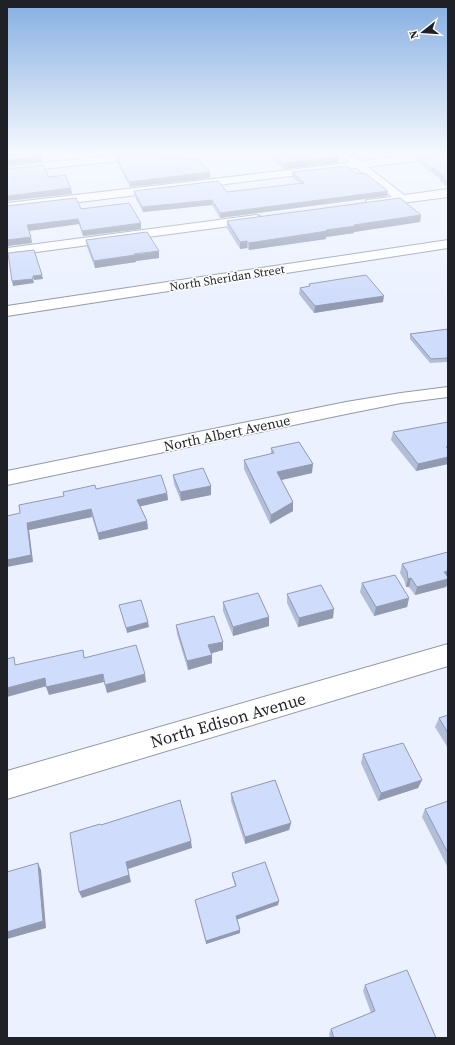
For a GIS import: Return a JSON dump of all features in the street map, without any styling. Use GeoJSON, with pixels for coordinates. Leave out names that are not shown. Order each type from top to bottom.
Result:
{"type":"FeatureCollection","features":[{"type":"Feature","properties":{"kind":"street"},"geometry":{"type":"LineString","coordinates":[[7,207],[42,203]]}},
{"type":"Feature","properties":{"kind":"street"},"geometry":{"type":"LineString","coordinates":[[362,205],[377,203]]}},
{"type":"Feature","properties":{"kind":"street"},"geometry":{"type":"LineString","coordinates":[[7,252],[268,217]]}},
{"type":"Feature","properties":{"kind":"street","name":"North Sheridan Street"},"geometry":{"type":"LineString","coordinates":[[7,311],[448,244]]}},
{"type":"Feature","properties":{"kind":"street","name":"North Albert Avenue"},"geometry":{"type":"LineString","coordinates":[[7,478],[346,408],[401,398],[448,392]]}},
{"type":"Feature","properties":{"kind":"street","name":"North Edison Avenue"},"geometry":{"type":"LineString","coordinates":[[7,785],[448,655]]}},
{"type":"Feature","properties":{"kind":"building"},"geometry":{"type":"Polygon","coordinates":[[[35,203],[78,203],[81,209],[129,203],[141,223],[82,231],[78,219],[27,225],[31,237],[7,240],[7,206],[35,203]]]}},
{"type":"Feature","properties":{"kind":"building"},"geometry":{"type":"Polygon","coordinates":[[[140,203],[184,203],[142,207],[140,203]]]}},
{"type":"Feature","properties":{"kind":"building"},"geometry":{"type":"Polygon","coordinates":[[[214,203],[298,203],[220,213],[214,203]]]}},
{"type":"Feature","properties":{"kind":"building"},"geometry":{"type":"Polygon","coordinates":[[[364,203],[406,203],[421,215],[249,243],[247,241],[240,242],[227,221],[364,203]]]}},
{"type":"Feature","properties":{"kind":"building"},"geometry":{"type":"Polygon","coordinates":[[[147,232],[159,251],[94,261],[86,240],[147,232]]]}},
{"type":"Feature","properties":{"kind":"building"},"geometry":{"type":"Polygon","coordinates":[[[34,250],[42,275],[33,276],[33,279],[12,281],[8,253],[34,250]]]}},
{"type":"Feature","properties":{"kind":"building"},"geometry":{"type":"Polygon","coordinates":[[[366,275],[384,296],[315,306],[300,288],[310,286],[309,284],[366,275]]]}},
{"type":"Feature","properties":{"kind":"building"},"geometry":{"type":"Polygon","coordinates":[[[448,329],[448,358],[431,359],[410,334],[448,329]]]}},
{"type":"Feature","properties":{"kind":"building"},"geometry":{"type":"Polygon","coordinates":[[[448,422],[448,447],[446,447],[448,449],[448,457],[418,464],[393,432],[448,422]]]}},
{"type":"Feature","properties":{"kind":"building"},"geometry":{"type":"Polygon","coordinates":[[[299,442],[313,464],[277,472],[293,502],[271,515],[244,460],[274,453],[271,448],[299,442]]]}},
{"type":"Feature","properties":{"kind":"building"},"geometry":{"type":"Polygon","coordinates":[[[203,468],[211,486],[180,492],[173,475],[203,468]]]}},
{"type":"Feature","properties":{"kind":"building"},"geometry":{"type":"Polygon","coordinates":[[[161,475],[167,493],[137,500],[147,521],[98,533],[91,509],[27,523],[31,555],[7,560],[7,516],[20,513],[19,505],[64,496],[63,492],[95,485],[96,489],[161,475]]]}},
{"type":"Feature","properties":{"kind":"building"},"geometry":{"type":"Polygon","coordinates":[[[448,552],[448,571],[444,572],[448,579],[417,587],[411,578],[408,579],[407,571],[402,564],[448,552]]]}},
{"type":"Feature","properties":{"kind":"building"},"geometry":{"type":"Polygon","coordinates":[[[395,575],[409,598],[376,607],[362,583],[395,575]]]}},
{"type":"Feature","properties":{"kind":"building"},"geometry":{"type":"Polygon","coordinates":[[[321,585],[334,609],[299,618],[287,594],[321,585]]]}},
{"type":"Feature","properties":{"kind":"building"},"geometry":{"type":"Polygon","coordinates":[[[258,593],[269,617],[233,627],[223,602],[258,593]]]}},
{"type":"Feature","properties":{"kind":"building"},"geometry":{"type":"Polygon","coordinates":[[[141,600],[148,622],[126,628],[119,605],[141,600]]]}},
{"type":"Feature","properties":{"kind":"building"},"geometry":{"type":"Polygon","coordinates":[[[214,616],[223,642],[208,645],[212,655],[187,661],[176,625],[214,616]]]}},
{"type":"Feature","properties":{"kind":"building"},"geometry":{"type":"Polygon","coordinates":[[[136,645],[145,674],[105,685],[103,674],[46,687],[45,678],[7,688],[7,659],[14,657],[15,665],[83,650],[84,658],[136,645]]]}},
{"type":"Feature","properties":{"kind":"building"},"geometry":{"type":"Polygon","coordinates":[[[448,715],[448,733],[439,718],[448,715]]]}},
{"type":"Feature","properties":{"kind":"building"},"geometry":{"type":"Polygon","coordinates":[[[403,743],[422,780],[381,793],[363,754],[403,743]]]}},
{"type":"Feature","properties":{"kind":"building"},"geometry":{"type":"Polygon","coordinates":[[[275,780],[291,823],[245,837],[231,793],[275,780]]]}},
{"type":"Feature","properties":{"kind":"building"},"geometry":{"type":"Polygon","coordinates":[[[180,800],[191,841],[126,862],[129,875],[79,892],[70,833],[100,824],[101,825],[180,800]]]}},
{"type":"Feature","properties":{"kind":"building"},"geometry":{"type":"Polygon","coordinates":[[[448,801],[448,853],[425,809],[448,801]]]}},
{"type":"Feature","properties":{"kind":"building"},"geometry":{"type":"Polygon","coordinates":[[[265,862],[279,901],[236,916],[240,930],[206,941],[195,900],[236,886],[232,873],[265,862]]]}},
{"type":"Feature","properties":{"kind":"building"},"geometry":{"type":"Polygon","coordinates":[[[38,863],[43,921],[7,932],[7,872],[38,863]]]}},
{"type":"Feature","properties":{"kind":"building"},"geometry":{"type":"Polygon","coordinates":[[[407,970],[436,1038],[334,1038],[331,1029],[375,1011],[365,985],[407,970]]]}}]}
